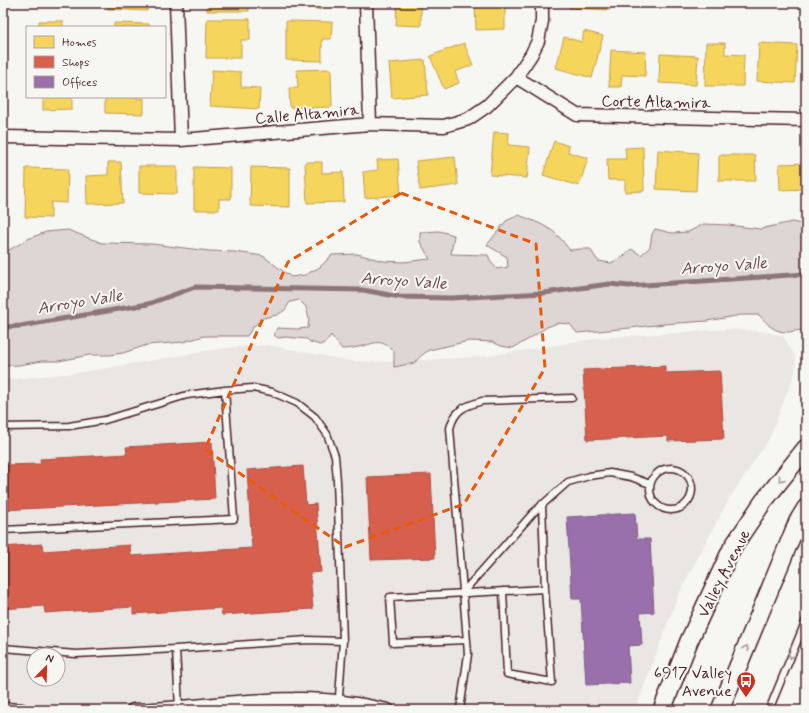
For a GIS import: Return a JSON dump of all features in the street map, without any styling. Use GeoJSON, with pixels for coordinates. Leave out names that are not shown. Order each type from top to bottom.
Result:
{"type":"FeatureCollection","features":[{"type":"Feature","properties":{"kind":"main road","name":"Valley Avenue"},"geometry":{"type":"LineString","coordinates":[[662,710],[689,641],[732,548],[763,502],[806,448]]}},
{"type":"Feature","properties":{"kind":"main road"},"geometry":{"type":"LineString","coordinates":[[720,710],[795,528],[806,508]]}},
{"type":"Feature","properties":{"kind":"street"},"geometry":{"type":"LineString","coordinates":[[176,3],[181,140]]}},
{"type":"Feature","properties":{"kind":"street"},"geometry":{"type":"LineString","coordinates":[[366,3],[370,124]]}},
{"type":"Feature","properties":{"kind":"street","name":"Calle Altamira"},"geometry":{"type":"LineString","coordinates":[[3,137],[181,140],[370,124],[444,126],[468,119],[487,106],[516,76],[531,55],[538,41],[542,21],[542,3]]}},
{"type":"Feature","properties":{"kind":"street","name":"Corte Altamira"},"geometry":{"type":"LineString","coordinates":[[516,76],[577,115],[806,120]]}},
{"type":"Feature","properties":{"kind":"street"},"geometry":{"type":"LineString","coordinates":[[133,710],[179,709],[295,698],[338,706],[362,704],[388,710]]}},
{"type":"Feature","properties":{"kind":"street"},"geometry":{"type":"LineString","coordinates":[[3,709],[22,710]]}},
{"type":"Feature","properties":{"kind":"lane"},"geometry":{"type":"LineString","coordinates":[[3,428],[69,426],[105,420],[187,395],[253,388],[272,392],[297,403],[315,417],[327,434],[335,456],[337,481],[343,641],[338,706]]}},
{"type":"Feature","properties":{"kind":"lane"},"geometry":{"type":"LineString","coordinates":[[3,530],[234,519],[225,390]]}},
{"type":"Feature","properties":{"kind":"lane"},"geometry":{"type":"LineString","coordinates":[[460,710],[468,654],[450,428],[452,419],[460,410],[468,405],[482,401],[572,398]]}},
{"type":"Feature","properties":{"kind":"lane"},"geometry":{"type":"LineString","coordinates":[[668,468],[676,468],[684,472],[689,478],[692,486],[691,495],[687,502],[681,507],[674,510],[666,509],[659,506],[653,500],[650,484],[660,471],[668,468]]}},
{"type":"Feature","properties":{"kind":"lane"},"geometry":{"type":"LineString","coordinates":[[463,592],[534,512],[568,482],[588,476],[610,473],[631,477],[650,484]]}},
{"type":"Feature","properties":{"kind":"lane"},"geometry":{"type":"LineString","coordinates":[[503,591],[507,674],[552,682],[545,589],[542,504]]}},
{"type":"Feature","properties":{"kind":"lane"},"geometry":{"type":"LineString","coordinates":[[467,640],[393,643],[390,597],[463,592],[545,589]]}},
{"type":"Feature","properties":{"kind":"lane"},"geometry":{"type":"LineString","coordinates":[[769,710],[806,620]]}},
{"type":"Feature","properties":{"kind":"lane"},"geometry":{"type":"LineString","coordinates":[[3,648],[76,654],[308,640],[343,641]]}},
{"type":"Feature","properties":{"kind":"lane"},"geometry":{"type":"LineString","coordinates":[[176,649],[179,709]]}},
{"type":"Feature","properties":{"kind":"highlighted area"},"geometry":{"type":"Polygon","coordinates":[[[401,193],[536,244],[545,368],[464,504],[345,547],[205,449],[288,262],[401,193]]]}},
{"type":"Feature","properties":{"kind":"shaded area"},"geometry":{"type":"Polygon","coordinates":[[[519,215],[551,230],[570,250],[590,249],[598,261],[611,263],[624,256],[631,249],[641,255],[650,247],[652,234],[655,229],[672,233],[688,232],[704,224],[760,229],[792,222],[806,225],[806,331],[778,331],[771,327],[759,315],[741,315],[707,321],[577,333],[570,324],[558,323],[547,327],[513,348],[501,346],[493,342],[469,341],[429,350],[414,363],[394,367],[394,351],[380,343],[342,349],[331,335],[326,342],[320,345],[310,342],[307,339],[286,337],[278,338],[274,335],[277,328],[308,328],[309,319],[306,307],[299,300],[290,302],[285,310],[277,315],[263,318],[253,327],[247,336],[204,336],[183,342],[147,345],[123,353],[89,355],[59,361],[42,361],[3,366],[3,252],[30,238],[46,232],[68,230],[102,243],[152,244],[263,256],[291,277],[305,275],[320,267],[332,255],[357,254],[383,261],[403,262],[430,259],[420,242],[420,232],[439,231],[454,235],[451,254],[488,255],[491,262],[497,269],[508,267],[507,257],[487,245],[506,221],[519,215]]]}},
{"type":"Feature","properties":{"kind":"shaded area"},"geometry":{"type":"Polygon","coordinates":[[[732,329],[767,332],[783,336],[795,356],[796,369],[769,439],[730,497],[679,593],[635,710],[3,710],[3,379],[84,372],[225,348],[268,345],[349,361],[393,362],[490,356],[599,338],[732,329]]]}},
{"type":"Feature","properties":{"kind":"building: Homes"},"geometry":{"type":"Polygon","coordinates":[[[27,3],[61,3],[60,6],[27,5],[27,3]]]}},
{"type":"Feature","properties":{"kind":"building: Homes"},"geometry":{"type":"Polygon","coordinates":[[[108,3],[148,3],[147,11],[108,9],[108,3]]]}},
{"type":"Feature","properties":{"kind":"building: Homes"},"geometry":{"type":"Polygon","coordinates":[[[207,3],[249,3],[249,11],[207,11],[207,3]]]}},
{"type":"Feature","properties":{"kind":"building: Homes"},"geometry":{"type":"Polygon","coordinates":[[[303,3],[323,3],[320,10],[303,3]]]}},
{"type":"Feature","properties":{"kind":"building: Homes"},"geometry":{"type":"Polygon","coordinates":[[[397,3],[421,3],[421,26],[396,25],[397,3]]]}},
{"type":"Feature","properties":{"kind":"building: Homes"},"geometry":{"type":"Polygon","coordinates":[[[475,3],[505,3],[505,29],[476,30],[475,3]]]}},
{"type":"Feature","properties":{"kind":"building: Homes"},"geometry":{"type":"Polygon","coordinates":[[[570,3],[610,3],[610,10],[569,8],[570,3]]]}},
{"type":"Feature","properties":{"kind":"building: Homes"},"geometry":{"type":"Polygon","coordinates":[[[207,19],[250,19],[250,40],[241,40],[241,58],[206,58],[207,19]]]}},
{"type":"Feature","properties":{"kind":"building: Homes"},"geometry":{"type":"Polygon","coordinates":[[[39,21],[63,21],[63,26],[39,26],[39,21]]]}},
{"type":"Feature","properties":{"kind":"building: Homes"},"geometry":{"type":"Polygon","coordinates":[[[286,21],[332,22],[331,39],[322,39],[322,61],[286,60],[286,21]]]}},
{"type":"Feature","properties":{"kind":"building: Homes"},"geometry":{"type":"Polygon","coordinates":[[[114,23],[149,24],[149,26],[114,26],[114,23]]]}},
{"type":"Feature","properties":{"kind":"building: Homes"},"geometry":{"type":"Polygon","coordinates":[[[584,31],[603,36],[592,78],[556,68],[564,37],[582,42],[584,31]]]}},
{"type":"Feature","properties":{"kind":"building: Homes"},"geometry":{"type":"Polygon","coordinates":[[[464,43],[473,65],[455,72],[459,83],[444,89],[430,56],[464,43]]]}},
{"type":"Feature","properties":{"kind":"building: Homes"},"geometry":{"type":"Polygon","coordinates":[[[706,43],[725,43],[725,54],[744,55],[743,86],[705,86],[706,43]]]}},
{"type":"Feature","properties":{"kind":"building: Homes"},"geometry":{"type":"Polygon","coordinates":[[[759,43],[797,45],[795,83],[757,81],[759,43]]]}},
{"type":"Feature","properties":{"kind":"building: Homes"},"geometry":{"type":"Polygon","coordinates":[[[611,50],[646,52],[645,76],[622,75],[621,87],[609,87],[611,50]]]}},
{"type":"Feature","properties":{"kind":"building: Homes"},"geometry":{"type":"Polygon","coordinates":[[[660,54],[698,56],[696,85],[659,83],[660,54]]]}},
{"type":"Feature","properties":{"kind":"building: Homes"},"geometry":{"type":"Polygon","coordinates":[[[425,60],[428,95],[392,98],[389,63],[425,60]]]}},
{"type":"Feature","properties":{"kind":"building: Homes"},"geometry":{"type":"Polygon","coordinates":[[[331,69],[332,107],[290,108],[289,88],[298,88],[297,70],[331,69]]]}},
{"type":"Feature","properties":{"kind":"building: Homes"},"geometry":{"type":"Polygon","coordinates":[[[212,70],[241,72],[241,87],[260,88],[259,109],[210,106],[212,70]]]}},
{"type":"Feature","properties":{"kind":"building: Homes"},"geometry":{"type":"Polygon","coordinates":[[[43,98],[72,98],[72,109],[43,110],[43,98]]]}},
{"type":"Feature","properties":{"kind":"building: Homes"},"geometry":{"type":"Polygon","coordinates":[[[105,98],[144,98],[144,114],[105,113],[105,98]]]}},
{"type":"Feature","properties":{"kind":"building: Homes"},"geometry":{"type":"Polygon","coordinates":[[[494,132],[509,133],[508,145],[530,147],[527,178],[490,175],[494,132]]]}},
{"type":"Feature","properties":{"kind":"building: Homes"},"geometry":{"type":"Polygon","coordinates":[[[554,141],[569,146],[568,152],[588,158],[579,186],[543,175],[554,141]]]}},
{"type":"Feature","properties":{"kind":"building: Homes"},"geometry":{"type":"Polygon","coordinates":[[[643,147],[644,191],[625,192],[625,180],[608,180],[607,159],[626,159],[625,148],[643,147]]]}},
{"type":"Feature","properties":{"kind":"building: Homes"},"geometry":{"type":"Polygon","coordinates":[[[658,150],[698,153],[696,191],[656,189],[658,150]]]}},
{"type":"Feature","properties":{"kind":"building: Homes"},"geometry":{"type":"Polygon","coordinates":[[[719,155],[755,155],[756,181],[719,181],[719,155]]]}},
{"type":"Feature","properties":{"kind":"building: Homes"},"geometry":{"type":"Polygon","coordinates":[[[455,157],[458,185],[420,190],[416,161],[455,157]]]}},
{"type":"Feature","properties":{"kind":"building: Homes"},"geometry":{"type":"Polygon","coordinates":[[[398,159],[401,195],[365,198],[363,172],[378,170],[377,160],[398,159]]]}},
{"type":"Feature","properties":{"kind":"building: Homes"},"geometry":{"type":"Polygon","coordinates":[[[108,162],[121,162],[123,203],[87,204],[86,176],[108,175],[108,162]]]}},
{"type":"Feature","properties":{"kind":"building: Homes"},"geometry":{"type":"Polygon","coordinates":[[[305,162],[322,162],[322,173],[343,172],[344,202],[307,203],[305,162]]]}},
{"type":"Feature","properties":{"kind":"building: Homes"},"geometry":{"type":"Polygon","coordinates":[[[806,163],[806,189],[780,190],[779,164],[806,163]]]}},
{"type":"Feature","properties":{"kind":"building: Homes"},"geometry":{"type":"Polygon","coordinates":[[[139,166],[177,166],[177,194],[139,193],[139,166]]]}},
{"type":"Feature","properties":{"kind":"building: Homes"},"geometry":{"type":"Polygon","coordinates":[[[194,167],[231,168],[231,199],[219,199],[219,210],[194,210],[194,167]]]}},
{"type":"Feature","properties":{"kind":"building: Homes"},"geometry":{"type":"Polygon","coordinates":[[[251,167],[290,168],[290,207],[250,206],[251,167]]]}},
{"type":"Feature","properties":{"kind":"building: Homes"},"geometry":{"type":"Polygon","coordinates":[[[26,168],[68,169],[67,203],[51,202],[51,218],[25,217],[26,168]]]}},
{"type":"Feature","properties":{"kind":"building: Homes"},"geometry":{"type":"Polygon","coordinates":[[[3,169],[7,169],[3,193],[3,169]]]}},
{"type":"Feature","properties":{"kind":"building: Shops"},"geometry":{"type":"Polygon","coordinates":[[[665,366],[665,373],[720,371],[724,439],[668,441],[668,436],[587,440],[583,370],[665,366]]]}},
{"type":"Feature","properties":{"kind":"building: Shops"},"geometry":{"type":"Polygon","coordinates":[[[212,442],[215,499],[3,510],[3,465],[41,464],[40,459],[127,454],[126,447],[212,442]]]}},
{"type":"Feature","properties":{"kind":"building: Shops"},"geometry":{"type":"Polygon","coordinates":[[[303,466],[306,505],[316,504],[321,572],[310,573],[313,609],[222,615],[221,608],[133,614],[133,607],[45,613],[44,606],[3,609],[3,547],[42,544],[43,551],[130,545],[131,556],[252,548],[247,470],[303,466]]]}},
{"type":"Feature","properties":{"kind":"building: Shops"},"geometry":{"type":"Polygon","coordinates":[[[431,474],[435,558],[371,560],[367,477],[431,474]]]}},
{"type":"Feature","properties":{"kind":"building: Offices"},"geometry":{"type":"Polygon","coordinates":[[[635,513],[637,539],[650,539],[654,612],[640,613],[642,645],[628,646],[630,683],[586,685],[581,599],[572,599],[567,517],[635,513]]]}},
{"type":"Feature","properties":{"kind":"waterway","name":"Arroyo Valle"},"geometry":{"type":"LineString","coordinates":[[3,327],[21,326],[148,304],[195,287],[363,290],[400,297],[451,298],[544,293],[609,284],[629,286],[806,274]]}},
{"type":"Feature","properties":{"kind":"place","name":"6917 Valley Avenue"},"geometry":{"type":"Point","coordinates":[746,698]}}]}
